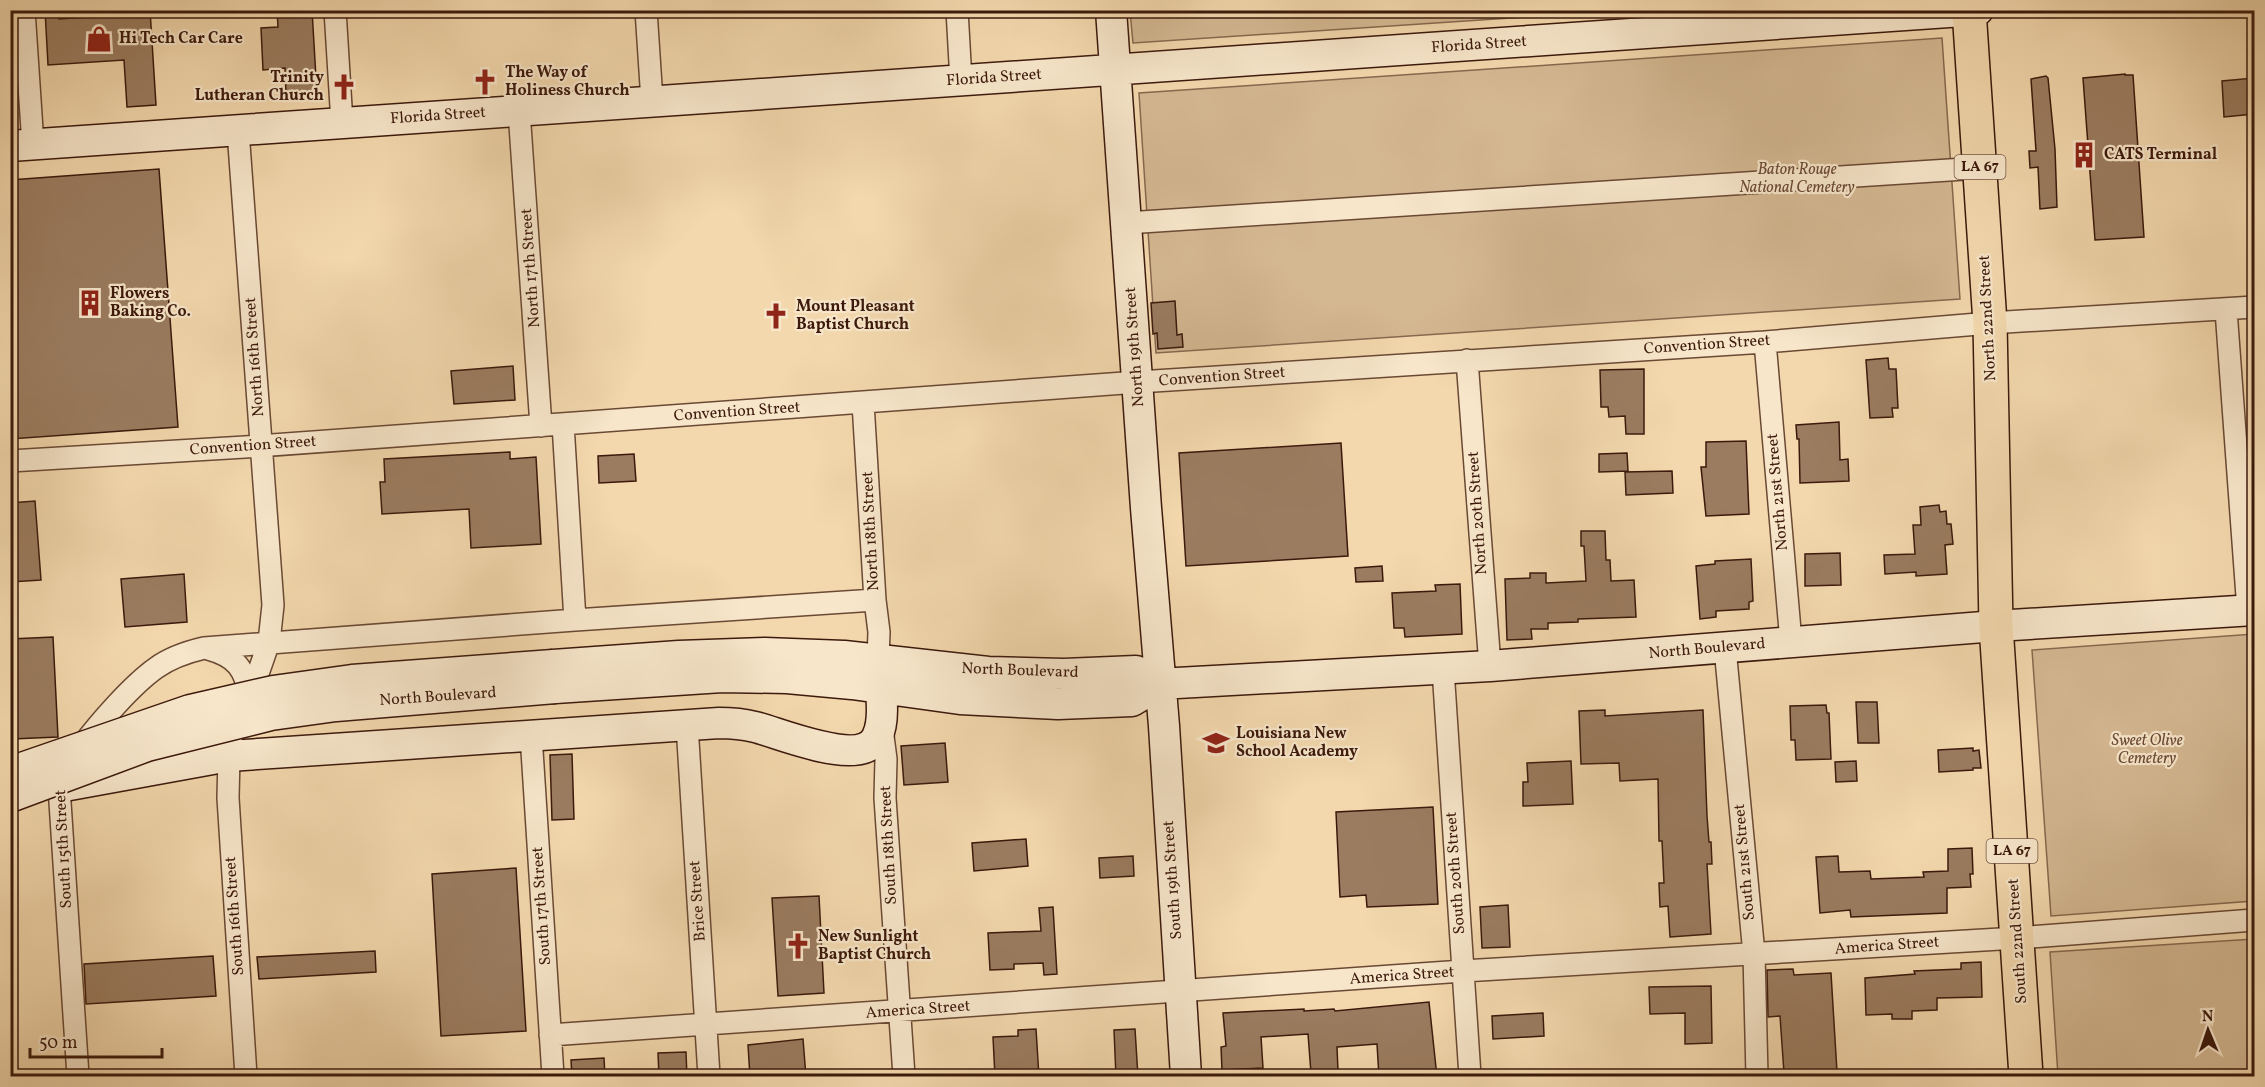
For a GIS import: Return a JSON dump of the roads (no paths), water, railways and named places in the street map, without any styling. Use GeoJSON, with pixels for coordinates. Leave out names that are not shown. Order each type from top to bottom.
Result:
{"type":"FeatureCollection","features":[{"type":"Feature","properties":{"kind":"main road","name":"North 22nd Street"},"geometry":{"type":"LineString","coordinates":[[1969,11],[1990,323],[1996,626]]}},
{"type":"Feature","properties":{"kind":"main road","name":"South 22nd Street"},"geometry":{"type":"LineString","coordinates":[[1996,626],[2026,1077]]}},
{"type":"Feature","properties":{"kind":"street"},"geometry":{"type":"LineString","coordinates":[[22,145],[24,10]]}},
{"type":"Feature","properties":{"kind":"street"},"geometry":{"type":"LineString","coordinates":[[335,10],[342,123]]}},
{"type":"Feature","properties":{"kind":"street"},"geometry":{"type":"LineString","coordinates":[[646,10],[652,101]]}},
{"type":"Feature","properties":{"kind":"street"},"geometry":{"type":"LineString","coordinates":[[957,10],[962,81]]}},
{"type":"Feature","properties":{"kind":"street","name":"North 19th Street"},"geometry":{"type":"LineString","coordinates":[[1111,10],[1160,684]]}},
{"type":"Feature","properties":{"kind":"street","name":"Florida Street"},"geometry":{"type":"LineString","coordinates":[[22,145],[1978,10]]}},
{"type":"Feature","properties":{"kind":"street","name":"North 17th Street"},"geometry":{"type":"LineString","coordinates":[[519,111],[541,426]]}},
{"type":"Feature","properties":{"kind":"street","name":"North 16th Street"},"geometry":{"type":"LineString","coordinates":[[229,756],[269,642],[273,605],[238,131]]}},
{"type":"Feature","properties":{"kind":"street"},"geometry":{"type":"LineString","coordinates":[[1126,223],[1980,168]]}},
{"type":"Feature","properties":{"kind":"street","name":"Convention Street"},"geometry":{"type":"LineString","coordinates":[[10,461],[262,446],[1138,382],[1765,342],[1990,323],[2254,308]]}},
{"type":"Feature","properties":{"kind":"street"},"geometry":{"type":"LineString","coordinates":[[2226,310],[2251,610]]}},
{"type":"Feature","properties":{"kind":"street","name":"North 21st Street"},"geometry":{"type":"LineString","coordinates":[[1765,342],[1791,642]]}},
{"type":"Feature","properties":{"kind":"street","name":"North 20th Street"},"geometry":{"type":"LineString","coordinates":[[1467,360],[1490,666]]}},
{"type":"Feature","properties":{"kind":"street","name":"North 18th Street"},"geometry":{"type":"LineString","coordinates":[[863,403],[879,632],[878,674]]}},
{"type":"Feature","properties":{"kind":"street"},"geometry":{"type":"LineString","coordinates":[[564,424],[575,620]]}},
{"type":"Feature","properties":{"kind":"street"},"geometry":{"type":"LineString","coordinates":[[269,642],[875,600]]}},
{"type":"Feature","properties":{"kind":"street","name":"North Boulevard"},"geometry":{"type":"LineString","coordinates":[[10,797],[147,746],[271,715],[554,677],[679,656],[765,653],[878,674],[960,699],[1058,704],[1132,701],[1160,684],[1490,666],[1996,626],[2251,610]]}},
{"type":"Feature","properties":{"kind":"street","name":"South 15th Street"},"geometry":{"type":"LineString","coordinates":[[78,1077],[59,787],[61,776],[84,742],[156,668],[173,658],[204,648],[269,642]]}},
{"type":"Feature","properties":{"kind":"street"},"geometry":{"type":"LineString","coordinates":[[204,648],[232,658],[246,679],[250,698]]}},
{"type":"Feature","properties":{"kind":"street","name":"South 21st Street"},"geometry":{"type":"LineString","coordinates":[[1725,648],[1754,954],[1757,1077]]}},
{"type":"Feature","properties":{"kind":"street","name":"South 20th Street"},"geometry":{"type":"LineString","coordinates":[[1443,669],[1470,1077]]}},
{"type":"Feature","properties":{"kind":"street"},"geometry":{"type":"LineString","coordinates":[[59,787],[229,756],[687,725],[734,723],[828,748],[854,750],[872,743],[877,738],[881,721],[878,674]]}},
{"type":"Feature","properties":{"kind":"street","name":"North Boulevard"},"geometry":{"type":"LineString","coordinates":[[10,772],[190,710],[273,691],[352,680],[554,677]]}},
{"type":"Feature","properties":{"kind":"street","name":"South 19th Street"},"geometry":{"type":"LineString","coordinates":[[1160,684],[1186,1077]]}},
{"type":"Feature","properties":{"kind":"street","name":"South 18th Street"},"geometry":{"type":"LineString","coordinates":[[881,721],[886,759],[885,798],[903,1077]]}},
{"type":"Feature","properties":{"kind":"street","name":"Brice Street"},"geometry":{"type":"LineString","coordinates":[[687,725],[709,1077]]}},
{"type":"Feature","properties":{"kind":"street","name":"South 17th Street"},"geometry":{"type":"LineString","coordinates":[[531,735],[554,1077]]}},
{"type":"Feature","properties":{"kind":"street","name":"South 16th Street"},"geometry":{"type":"LineString","coordinates":[[229,756],[228,798],[246,1077]]}},
{"type":"Feature","properties":{"kind":"street","name":"America Street"},"geometry":{"type":"LineString","coordinates":[[550,1035],[1463,972],[2018,938],[2254,920]]}},
{"type":"Feature","properties":{"kind":"place","name":"Hi Tech Car Care"},"geometry":{"type":"Point","coordinates":[99,39]}},
{"type":"Feature","properties":{"kind":"place","name":"The Way of Holiness Church"},"geometry":{"type":"Point","coordinates":[485,82]}},
{"type":"Feature","properties":{"kind":"place","name":"Trinity Lutheran Church"},"geometry":{"type":"Point","coordinates":[344,87]}},
{"type":"Feature","properties":{"kind":"place","name":"CATS Terminal"},"geometry":{"type":"Point","coordinates":[2084,155]}},
{"type":"Feature","properties":{"kind":"place","name":"Flowers Baking Co."},"geometry":{"type":"Point","coordinates":[90,303]}},
{"type":"Feature","properties":{"kind":"place","name":"Mount Pleasant Baptist Church"},"geometry":{"type":"Point","coordinates":[776,316]}},
{"type":"Feature","properties":{"kind":"place","name":"Louisiana New School Academy"},"geometry":{"type":"Point","coordinates":[1216,743]}},
{"type":"Feature","properties":{"kind":"place","name":"New Sunlight Baptist Church"},"geometry":{"type":"Point","coordinates":[798,946]}},
{"type":"Feature","properties":{"kind":"park label","name":"Baton Rouge National Cemetery"},"geometry":{"type":"Point","coordinates":[1797,179]}},
{"type":"Feature","properties":{"kind":"park label","name":"Sweet Olive Cemetery"},"geometry":{"type":"Point","coordinates":[2147,750]}}]}
